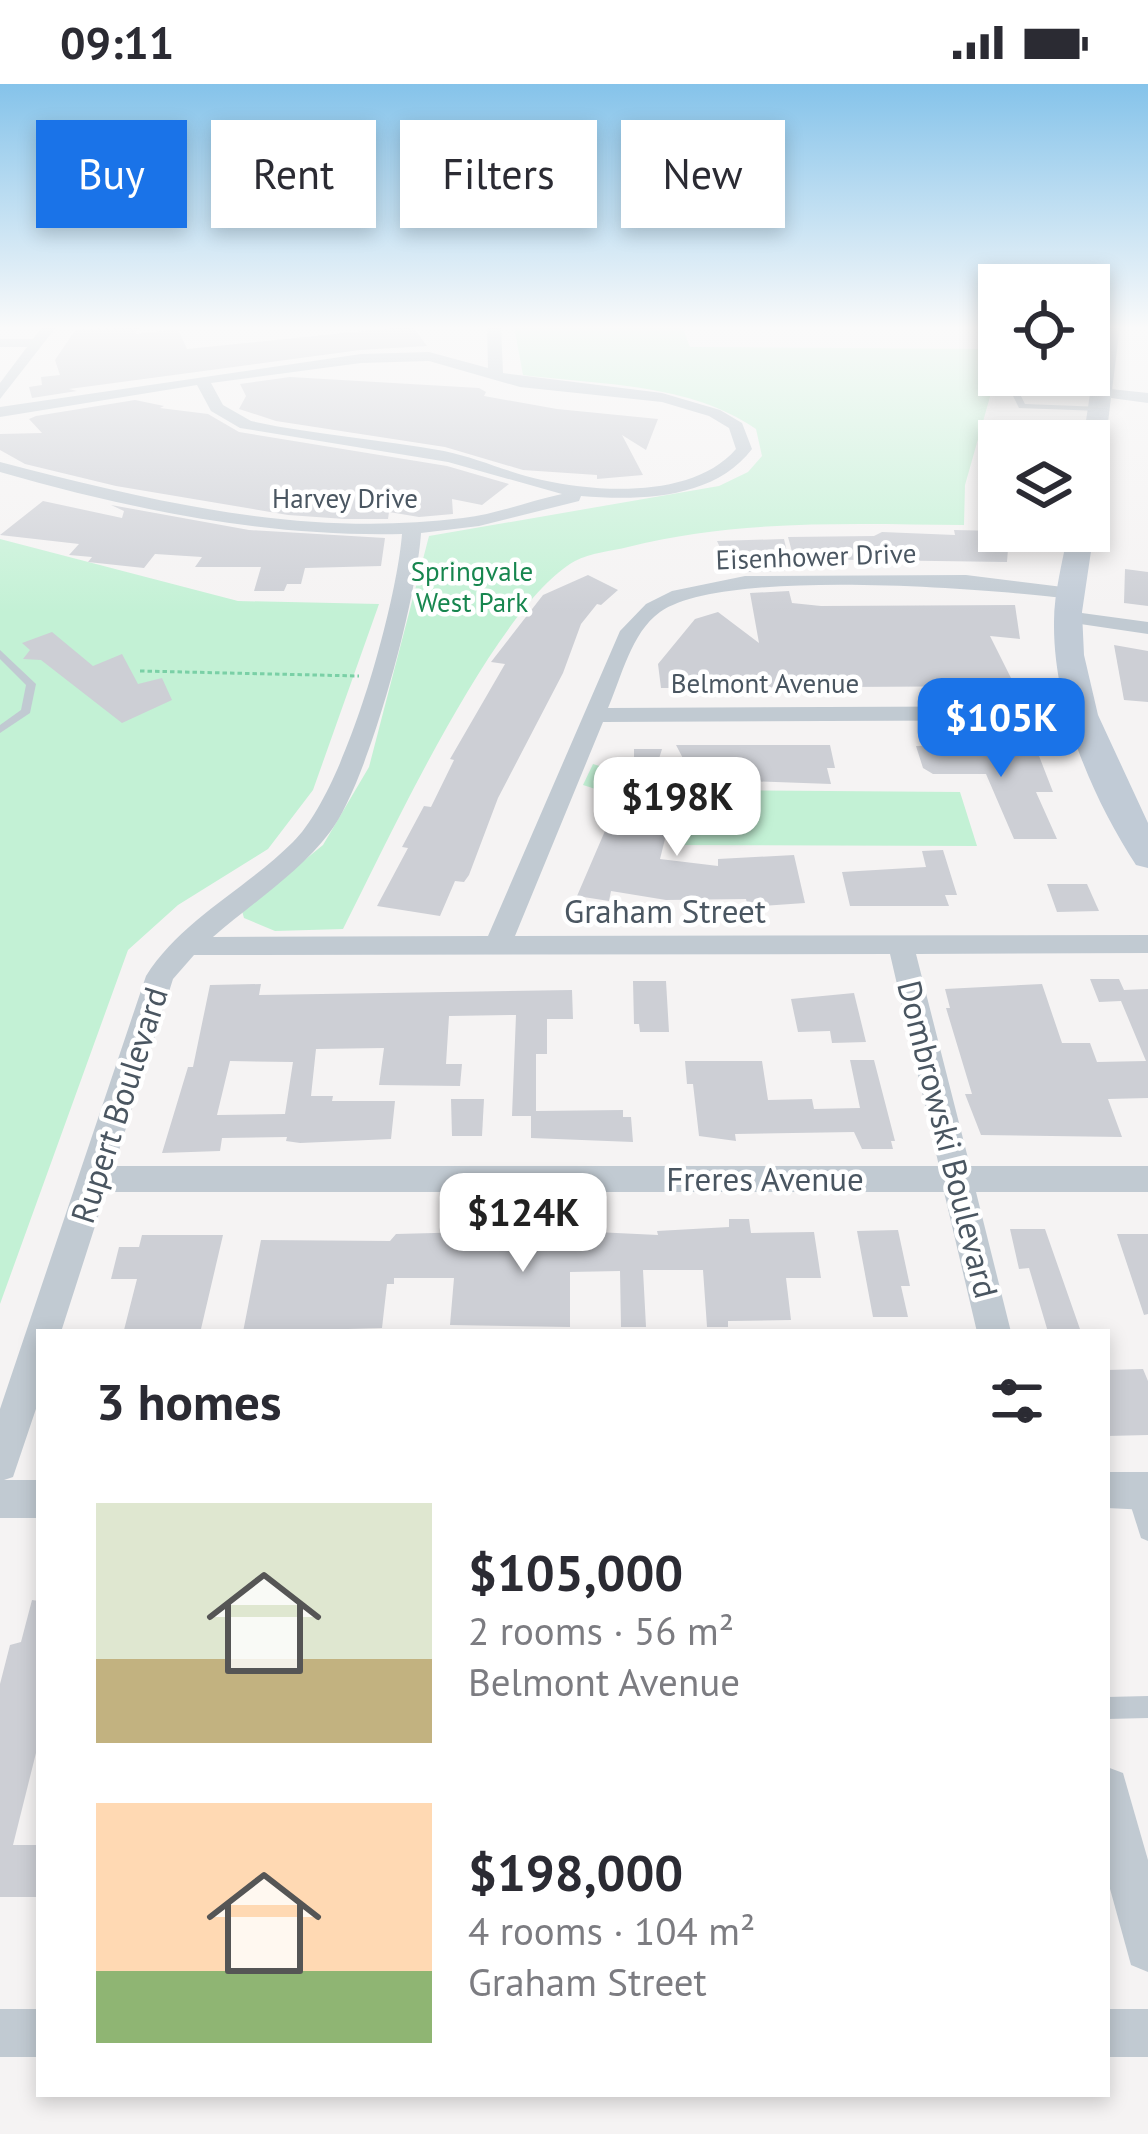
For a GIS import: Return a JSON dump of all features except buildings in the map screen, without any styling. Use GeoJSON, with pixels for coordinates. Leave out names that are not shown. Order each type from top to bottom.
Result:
{"type":"FeatureCollection","features":[{"type":"Feature","properties":{"kind":"main road"},"geometry":{"type":"LineString","coordinates":[[1078,552],[1070,605],[1072,677],[1081,713],[1148,857]]}},
{"type":"Feature","properties":{"kind":"street"},"geometry":{"type":"LineString","coordinates":[[241,422],[446,456],[554,488],[621,492],[678,486],[727,469],[744,448],[742,434],[729,422]]}},
{"type":"Feature","properties":{"kind":"street","name":"Harvey Drive"},"geometry":{"type":"LineString","coordinates":[[0,467],[177,512],[317,531],[412,527],[621,492]]}},
{"type":"Feature","properties":{"kind":"street"},"geometry":{"type":"LineString","coordinates":[[505,514],[520,506],[526,493],[509,476]]}},
{"type":"Feature","properties":{"kind":"street","name":"Rupert Boulevard"},"geometry":{"type":"LineString","coordinates":[[45,1329],[160,976],[182,946],[323,825],[339,798],[410,571],[412,527]]}},
{"type":"Feature","properties":{"kind":"street","name":"Eisenhower Drive"},"geometry":{"type":"LineString","coordinates":[[497,947],[639,619],[661,603],[699,589],[745,582],[940,580],[1070,605],[1148,628]]}},
{"type":"Feature","properties":{"kind":"street","name":"Belmont Avenue"},"geometry":{"type":"LineString","coordinates":[[594,715],[1081,713]]}},
{"type":"Feature","properties":{"kind":"street","name":"Graham Street"},"geometry":{"type":"LineString","coordinates":[[182,946],[1148,944]]}},
{"type":"Feature","properties":{"kind":"street","name":"Dombrowski Boulevard"},"geometry":{"type":"LineString","coordinates":[[901,946],[993,1329]]}},
{"type":"Feature","properties":{"kind":"street","name":"Freres Avenue"},"geometry":{"type":"LineString","coordinates":[[95,1179],[1148,1179]]}},
{"type":"Feature","properties":{"kind":"street"},"geometry":{"type":"LineString","coordinates":[[0,1464],[36,1355]]}},
{"type":"Feature","properties":{"kind":"street"},"geometry":{"type":"LineString","coordinates":[[0,1499],[36,1498]]}},
{"type":"Feature","properties":{"kind":"street"},"geometry":{"type":"LineString","coordinates":[[1110,1801],[1148,1948]]}},
{"type":"Feature","properties":{"kind":"street"},"geometry":{"type":"LineString","coordinates":[[0,2033],[36,2033]]}},
{"type":"Feature","properties":{"kind":"street"},"geometry":{"type":"LineString","coordinates":[[1110,2033],[1148,2033]]}},
{"type":"Feature","properties":{"kind":"lane"},"geometry":{"type":"LineString","coordinates":[[0,653],[31,684],[26,711],[0,730]]}},
{"type":"Feature","properties":{"kind":"lane"},"geometry":{"type":"LineString","coordinates":[[1130,1491],[1148,1531]]}},
{"type":"Feature","properties":{"kind":"lane"},"geometry":{"type":"LineString","coordinates":[[1110,1708],[1148,1707]]}},
{"type":"Feature","properties":{"kind":"path"},"geometry":{"type":"LineString","coordinates":[[140,670],[376,677]]}},
{"type":"Feature","properties":{"kind":"green space","name":"Springvale West Park"},"geometry":{"type":"Polygon","coordinates":[[[743,422],[978,422],[965,485],[964,525],[753,527],[669,538],[575,561],[544,586],[478,674],[343,929],[275,931],[244,918],[242,911],[323,845],[369,767],[429,536],[719,486],[748,472],[762,456],[756,429],[743,422]]]}},
{"type":"Feature","properties":{"kind":"green space"},"geometry":{"type":"Polygon","coordinates":[[[0,539],[238,601],[379,604],[313,790],[268,849],[178,905],[128,950],[0,1304],[0,539]]]}},
{"type":"Feature","properties":{"kind":"green space"},"geometry":{"type":"Polygon","coordinates":[[[593,764],[675,790],[960,792],[977,846],[675,845],[682,817],[583,785],[593,764]]]}}]}
